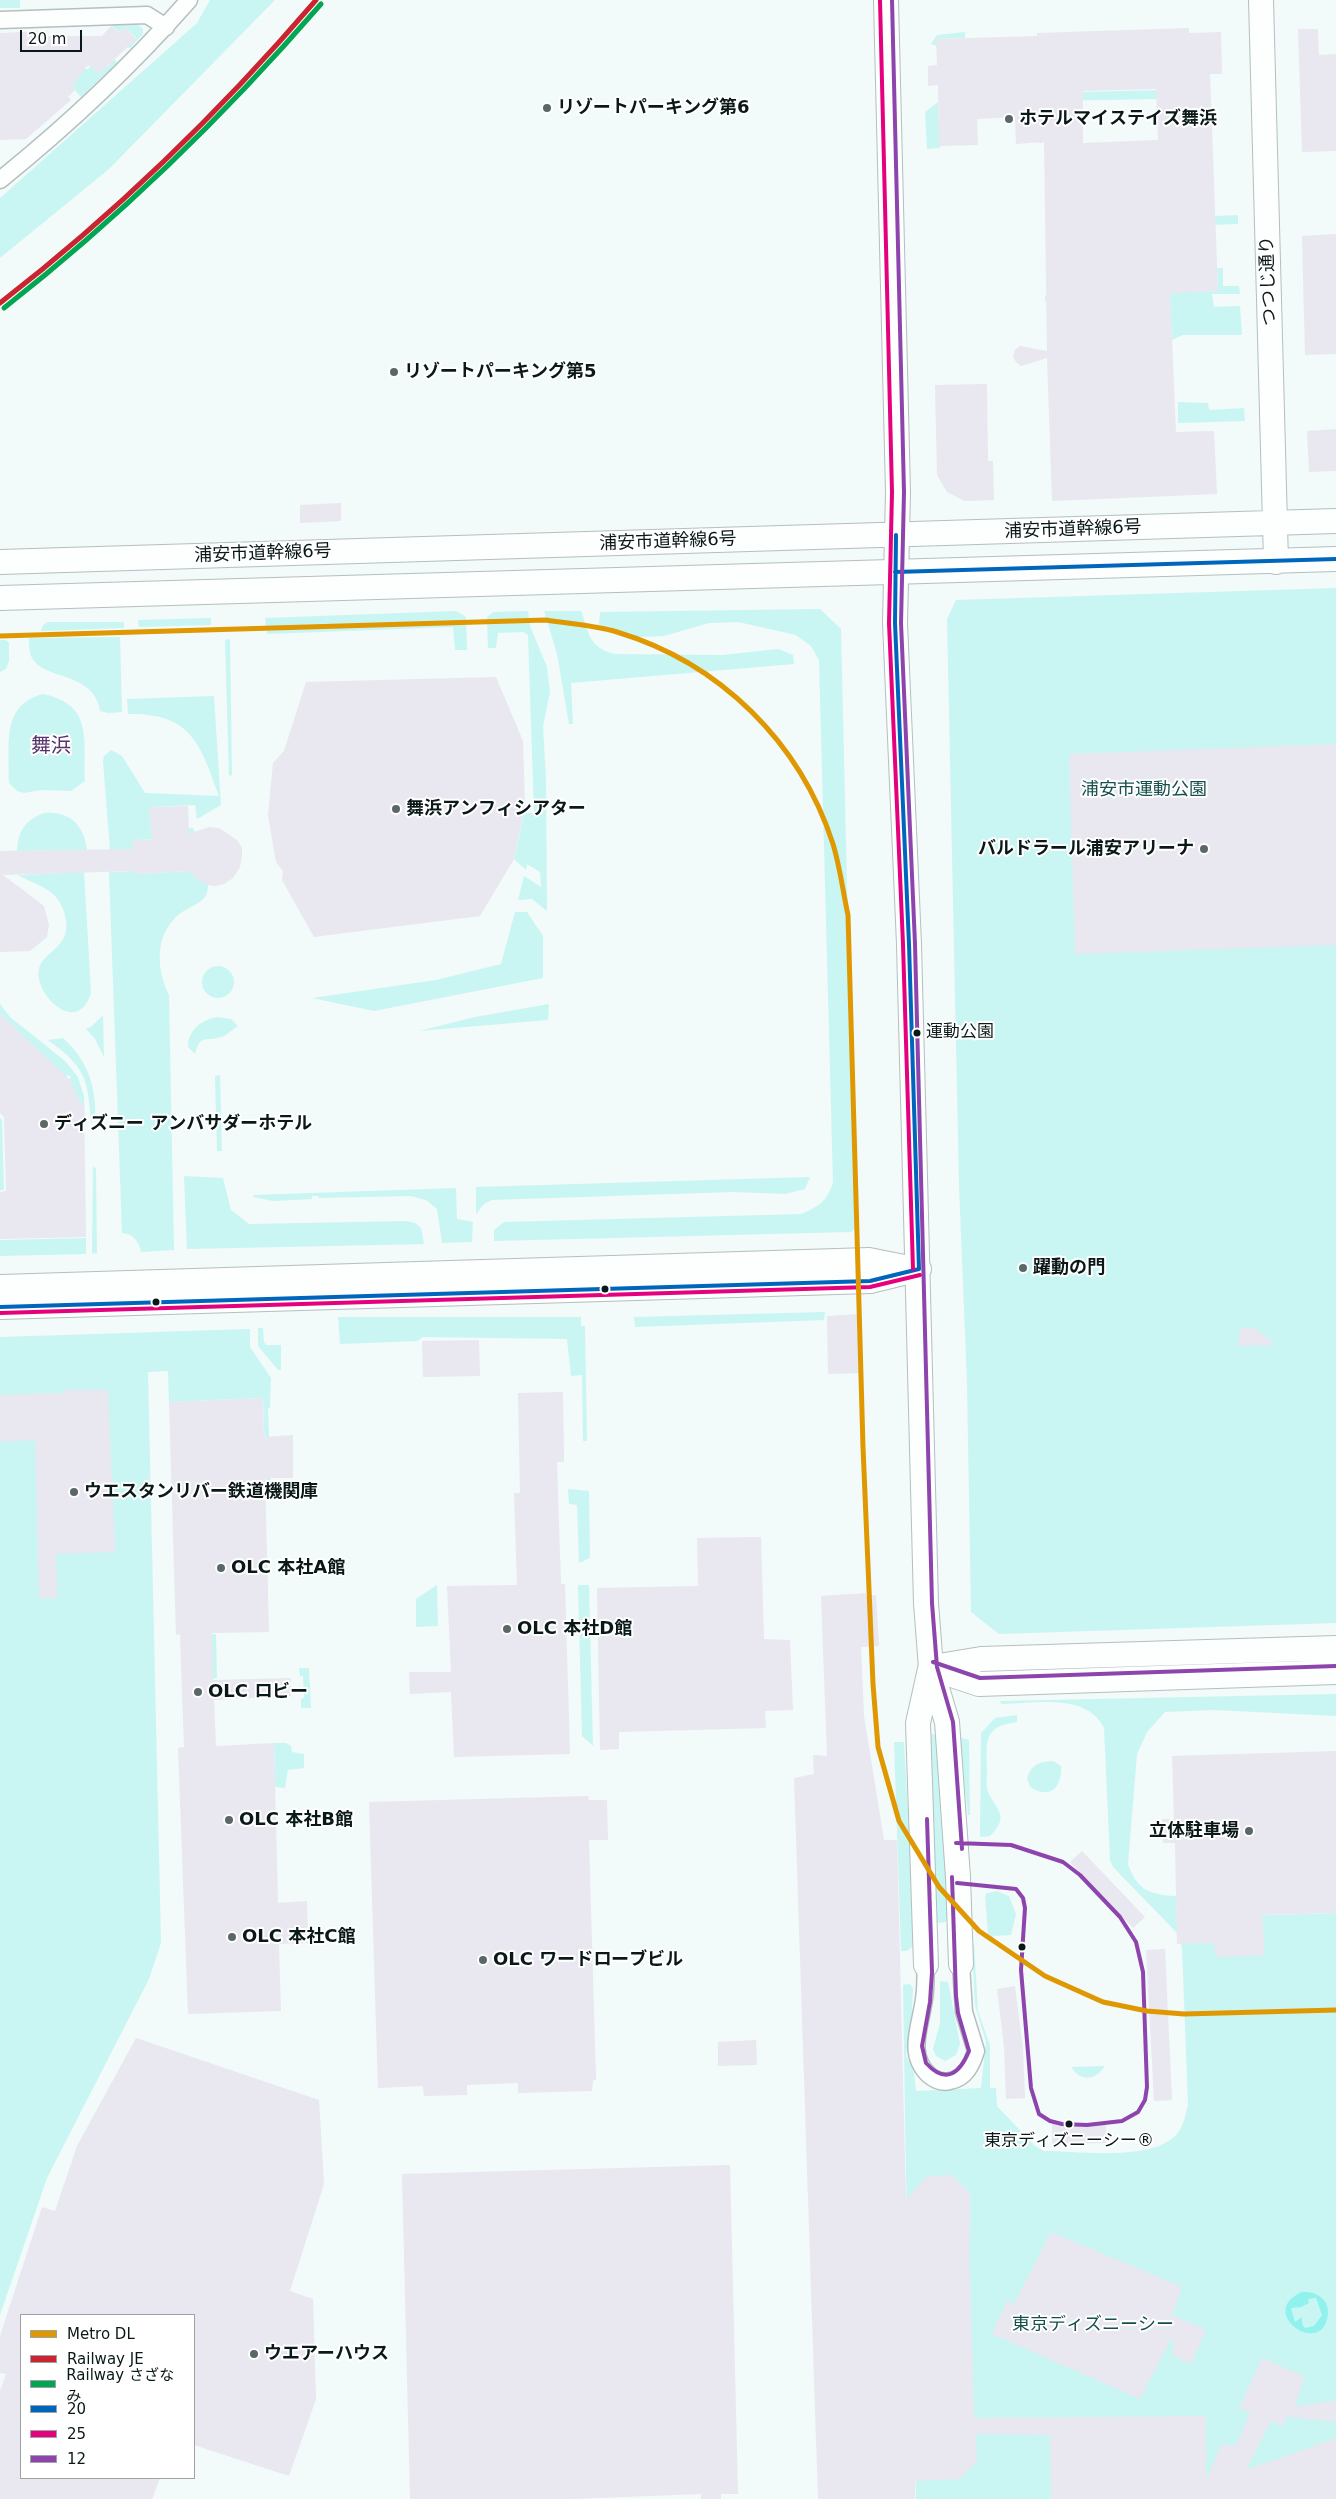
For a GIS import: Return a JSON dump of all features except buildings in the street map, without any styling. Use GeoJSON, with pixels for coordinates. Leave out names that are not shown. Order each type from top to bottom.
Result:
{"type":"FeatureCollection","features":[{"type":"Feature","properties":{"kind":"street"},"geometry":{"type":"LineString","coordinates":[[0,180],[87,104],[166,27],[189,0]]}},
{"type":"Feature","properties":{"kind":"street"},"geometry":{"type":"LineString","coordinates":[[886,0],[898,492],[895,572],[918,1269],[926,1603],[931,1668],[947,1722],[958,1877],[964,2012],[976,2051],[966,2072],[951,2081],[942,2082],[934,2079],[919,2065],[916,2053],[925,1998],[926,1964],[918,1723],[931,1668]]}},
{"type":"Feature","properties":{"kind":"street","name":"つつじ通り"},"geometry":{"type":"LineString","coordinates":[[1261,0],[1276,562]]}},
{"type":"Feature","properties":{"kind":"street"},"geometry":{"type":"LineString","coordinates":[[0,20],[147,15],[166,27]]}},
{"type":"Feature","properties":{"kind":"street","name":"浦安市道幹線6号"},"geometry":{"type":"LineString","coordinates":[[0,562],[1336,521]]}},
{"type":"Feature","properties":{"kind":"street","name":"浦安市道幹線6号"},"geometry":{"type":"LineString","coordinates":[[0,598],[1336,559]]}},
{"type":"Feature","properties":{"kind":"street"},"geometry":{"type":"LineString","coordinates":[[0,1287],[869,1260],[918,1269]]}},
{"type":"Feature","properties":{"kind":"street"},"geometry":{"type":"LineString","coordinates":[[0,1307],[870,1281],[918,1269]]}},
{"type":"Feature","properties":{"kind":"street"},"geometry":{"type":"LineString","coordinates":[[931,1668],[981,1659],[1336,1648]]}},
{"type":"Feature","properties":{"kind":"street"},"geometry":{"type":"LineString","coordinates":[[931,1668],[979,1684],[1336,1672]]}},
{"type":"Feature","properties":{"kind":"green space"},"geometry":{"type":"Polygon","coordinates":[[[0,0],[20,0],[20,8],[0,8],[0,0]]]}},
{"type":"Feature","properties":{"kind":"green space"},"geometry":{"type":"Polygon","coordinates":[[[210,0],[275,0],[109,169],[0,258],[0,198],[197,23],[210,0]]]}},
{"type":"Feature","properties":{"kind":"green space"},"geometry":{"type":"Polygon","coordinates":[[[136,22],[143,29],[143,34],[130,48],[127,47],[136,38],[125,27],[119,32],[112,26],[112,23],[136,22]]]}},
{"type":"Feature","properties":{"kind":"green space"},"geometry":{"type":"Polygon","coordinates":[[[965,32],[965,38],[937,39],[937,46],[931,44],[937,35],[965,32]]]}},
{"type":"Feature","properties":{"kind":"green space"},"geometry":{"type":"Polygon","coordinates":[[[98,58],[107,67],[115,59],[117,63],[81,97],[72,87],[76,81],[54,70],[88,69],[98,58]]]}},
{"type":"Feature","properties":{"kind":"green space"},"geometry":{"type":"Polygon","coordinates":[[[1162,90],[1162,99],[1042,101],[1043,143],[1039,143],[1037,93],[1162,90]]]}},
{"type":"Feature","properties":{"kind":"green space"},"geometry":{"type":"Polygon","coordinates":[[[938,102],[940,148],[927,149],[925,112],[938,102]]]}},
{"type":"Feature","properties":{"kind":"green space"},"geometry":{"type":"Polygon","coordinates":[[[1238,215],[1238,224],[1081,230],[1215,220],[1215,216],[1238,215]]]}},
{"type":"Feature","properties":{"kind":"green space"},"geometry":{"type":"Polygon","coordinates":[[[1217,268],[1223,268],[1223,286],[1239,286],[1240,294],[1212,294],[1214,307],[1240,306],[1242,335],[1183,335],[1172,340],[1170,296],[1045,301],[1045,296],[1218,291],[1217,268]]]}},
{"type":"Feature","properties":{"kind":"green space"},"geometry":{"type":"Polygon","coordinates":[[[1178,402],[1208,403],[1209,410],[1244,408],[1245,421],[1178,423],[1178,402]]]}},
{"type":"Feature","properties":{"kind":"green space","name":"浦安市運動公園"},"geometry":{"type":"Polygon","coordinates":[[[1336,588],[1336,1623],[999,1634],[971,1612],[967,1384],[959,1185],[947,619],[956,600],[1336,588]]]}},
{"type":"Feature","properties":{"kind":"green space"},"geometry":{"type":"Polygon","coordinates":[[[820,609],[841,629],[855,1228],[851,1232],[494,1241],[494,1230],[504,1222],[801,1214],[818,1206],[828,1194],[833,1182],[819,660],[811,646],[796,635],[738,622],[709,623],[664,636],[638,637],[599,625],[600,612],[820,609]]]}},
{"type":"Feature","properties":{"kind":"green space"},"geometry":{"type":"Polygon","coordinates":[[[456,611],[466,617],[467,650],[455,650],[453,627],[267,634],[265,618],[456,611]]]}},
{"type":"Feature","properties":{"kind":"green space"},"geometry":{"type":"Polygon","coordinates":[[[528,611],[530,626],[547,667],[550,692],[543,726],[546,779],[547,911],[532,899],[518,900],[524,876],[541,887],[540,872],[527,864],[526,870],[514,859],[524,813],[534,813],[528,635],[523,632],[498,633],[496,648],[488,648],[487,617],[493,612],[528,611]]]}},
{"type":"Feature","properties":{"kind":"green space"},"geometry":{"type":"Polygon","coordinates":[[[544,611],[581,611],[594,643],[599,648],[615,654],[723,655],[778,649],[793,655],[794,664],[571,683],[573,724],[569,724],[557,654],[544,611]]]}},
{"type":"Feature","properties":{"kind":"green space"},"geometry":{"type":"Polygon","coordinates":[[[211,618],[211,625],[139,627],[138,620],[211,618]]]}},
{"type":"Feature","properties":{"kind":"green space"},"geometry":{"type":"Polygon","coordinates":[[[48,622],[124,622],[124,628],[41,631],[43,625],[48,622]]]}},
{"type":"Feature","properties":{"kind":"green space"},"geometry":{"type":"Polygon","coordinates":[[[120,637],[122,712],[108,713],[100,711],[96,699],[80,683],[40,667],[32,659],[29,638],[120,637]]]}},
{"type":"Feature","properties":{"kind":"green space"},"geometry":{"type":"Polygon","coordinates":[[[230,639],[232,775],[229,776],[225,640],[230,639]]]}},
{"type":"Feature","properties":{"kind":"green space"},"geometry":{"type":"Polygon","coordinates":[[[0,640],[6,640],[9,643],[9,661],[6,669],[0,672],[0,640]]]}},
{"type":"Feature","properties":{"kind":"green space"},"geometry":{"type":"Polygon","coordinates":[[[43,694],[59,699],[71,706],[82,726],[85,781],[71,791],[41,790],[24,793],[17,791],[9,783],[9,741],[14,717],[20,707],[29,699],[43,694]]]}},
{"type":"Feature","properties":{"kind":"green space"},"geometry":{"type":"Polygon","coordinates":[[[214,696],[221,805],[197,819],[195,805],[150,807],[151,830],[193,828],[195,832],[188,839],[133,840],[133,849],[110,850],[103,761],[104,756],[111,750],[122,756],[145,793],[219,796],[206,761],[190,735],[166,719],[149,715],[128,714],[127,699],[214,696]]]}},
{"type":"Feature","properties":{"kind":"green space"},"geometry":{"type":"Polygon","coordinates":[[[44,813],[61,814],[74,821],[83,833],[87,850],[17,851],[19,838],[24,827],[32,819],[44,813]]]}},
{"type":"Feature","properties":{"kind":"green space"},"geometry":{"type":"Polygon","coordinates":[[[135,871],[136,874],[189,871],[208,885],[202,900],[182,912],[170,924],[161,943],[160,964],[169,995],[174,1250],[141,1252],[135,1239],[122,1233],[109,872],[135,871]]]}},
{"type":"Feature","properties":{"kind":"green space"},"geometry":{"type":"Polygon","coordinates":[[[84,872],[91,993],[84,1006],[76,1012],[67,1012],[49,999],[39,979],[39,969],[42,962],[62,941],[65,933],[64,912],[57,898],[51,893],[18,875],[84,872]]]}},
{"type":"Feature","properties":{"kind":"green space"},"geometry":{"type":"Polygon","coordinates":[[[515,912],[527,912],[543,936],[543,978],[374,1011],[312,998],[436,980],[501,964],[515,912]]]}},
{"type":"Feature","properties":{"kind":"green space"},"geometry":{"type":"Polygon","coordinates":[[[218,966],[229,971],[234,982],[229,993],[218,998],[207,993],[202,982],[207,971],[218,966]]]}},
{"type":"Feature","properties":{"kind":"green space"},"geometry":{"type":"Polygon","coordinates":[[[0,1004],[10,1017],[65,1061],[78,1077],[84,1096],[85,1127],[83,1127],[82,1108],[84,1103],[79,1103],[67,1081],[71,1077],[68,1075],[66,1077],[0,1014],[0,1004]]]}},
{"type":"Feature","properties":{"kind":"green space"},"geometry":{"type":"Polygon","coordinates":[[[549,1004],[548,1020],[419,1031],[475,1017],[549,1004]]]}},
{"type":"Feature","properties":{"kind":"green space"},"geometry":{"type":"Polygon","coordinates":[[[103,1015],[104,1057],[95,1039],[86,1029],[103,1015]]]}},
{"type":"Feature","properties":{"kind":"green space"},"geometry":{"type":"Polygon","coordinates":[[[218,1017],[231,1019],[238,1026],[223,1036],[202,1041],[199,1043],[195,1054],[188,1047],[190,1035],[201,1023],[218,1017]]]}},
{"type":"Feature","properties":{"kind":"green space"},"geometry":{"type":"Polygon","coordinates":[[[63,1038],[76,1052],[86,1068],[92,1085],[95,1112],[91,1123],[86,1084],[82,1075],[70,1058],[48,1040],[63,1038]]]}},
{"type":"Feature","properties":{"kind":"green space"},"geometry":{"type":"Polygon","coordinates":[[[220,1075],[222,1151],[217,1151],[215,1076],[220,1075]]]}},
{"type":"Feature","properties":{"kind":"green space"},"geometry":{"type":"Polygon","coordinates":[[[0,1118],[2,1120],[4,1190],[0,1190],[0,1118]]]}},
{"type":"Feature","properties":{"kind":"green space"},"geometry":{"type":"Polygon","coordinates":[[[93,1166],[96,1169],[97,1253],[92,1254],[93,1166]]]}},
{"type":"Feature","properties":{"kind":"green space"},"geometry":{"type":"Polygon","coordinates":[[[184,1176],[223,1178],[231,1210],[249,1224],[406,1221],[415,1223],[421,1228],[424,1244],[187,1249],[184,1176]]]}},
{"type":"Feature","properties":{"kind":"green space"},"geometry":{"type":"Polygon","coordinates":[[[810,1177],[805,1189],[785,1194],[733,1192],[492,1200],[484,1204],[476,1214],[476,1187],[810,1177]]]}},
{"type":"Feature","properties":{"kind":"green space"},"geometry":{"type":"Polygon","coordinates":[[[456,1188],[457,1219],[473,1222],[472,1242],[442,1243],[437,1209],[426,1200],[411,1196],[319,1198],[318,1196],[312,1196],[312,1199],[273,1201],[253,1197],[254,1195],[456,1188]]]}},
{"type":"Feature","properties":{"kind":"green space"},"geometry":{"type":"Polygon","coordinates":[[[86,1238],[86,1254],[0,1256],[0,1240],[86,1238]]]}},
{"type":"Feature","properties":{"kind":"green space"},"geometry":{"type":"Polygon","coordinates":[[[825,1312],[824,1320],[635,1327],[634,1317],[825,1312]]]}},
{"type":"Feature","properties":{"kind":"green space"},"geometry":{"type":"Polygon","coordinates":[[[338,1317],[581,1317],[581,1326],[585,1326],[587,1441],[583,1441],[582,1375],[571,1376],[567,1339],[423,1337],[417,1341],[340,1344],[338,1317]]]}},
{"type":"Feature","properties":{"kind":"green space"},"geometry":{"type":"Polygon","coordinates":[[[258,1328],[263,1328],[266,1345],[281,1345],[281,1370],[278,1370],[258,1346],[258,1328]]]}},
{"type":"Feature","properties":{"kind":"green space"},"geometry":{"type":"Polygon","coordinates":[[[250,1329],[250,1347],[271,1378],[270,1407],[268,1409],[271,1486],[266,1487],[263,1398],[169,1402],[168,1371],[148,1372],[161,1943],[149,1979],[47,2178],[0,2315],[0,1337],[250,1329]]]}},
{"type":"Feature","properties":{"kind":"green space"},"geometry":{"type":"Polygon","coordinates":[[[568,1489],[589,1491],[590,1558],[579,1563],[577,1505],[569,1504],[568,1489]]]}},
{"type":"Feature","properties":{"kind":"green space"},"geometry":{"type":"Polygon","coordinates":[[[437,1585],[438,1626],[416,1627],[416,1599],[437,1585]]]}},
{"type":"Feature","properties":{"kind":"green space"},"geometry":{"type":"Polygon","coordinates":[[[578,1585],[589,1585],[593,1746],[582,1736],[578,1585]]]}},
{"type":"Feature","properties":{"kind":"green space"},"geometry":{"type":"Polygon","coordinates":[[[216,1634],[217,1678],[212,1679],[207,1635],[216,1634]]]}},
{"type":"Feature","properties":{"kind":"green space"},"geometry":{"type":"Polygon","coordinates":[[[299,1668],[309,1668],[311,1708],[301,1708],[301,1699],[304,1698],[303,1676],[300,1676],[299,1668]]]}},
{"type":"Feature","properties":{"kind":"green space","name":"東京ディズニーシー"},"geometry":{"type":"Polygon","coordinates":[[[1336,1694],[1336,1716],[1214,1710],[1165,1712],[1147,1732],[1137,1754],[1128,1864],[1136,1880],[1146,1889],[1159,1894],[1176,1896],[1177,1918],[1336,1913],[1336,2499],[916,2499],[906,2181],[903,1985],[910,1984],[913,1988],[906,2055],[914,2073],[916,2091],[981,2088],[986,2042],[975,2005],[972,1944],[974,1943],[978,2011],[990,2045],[990,2088],[996,2088],[997,2106],[1035,2146],[1044,2151],[1114,2153],[1133,2152],[1151,2148],[1166,2143],[1177,2134],[1183,2124],[1188,2105],[1182,1948],[1178,1934],[1113,1867],[1110,1860],[1104,1728],[1096,1717],[1085,1709],[1072,1705],[1058,1702],[1001,1704],[1000,1701],[1336,1694]]]}},
{"type":"Feature","properties":{"kind":"green space"},"geometry":{"type":"Polygon","coordinates":[[[1017,1715],[1017,1722],[998,1727],[989,1736],[987,1743],[987,1787],[1001,1818],[990,1836],[980,1837],[981,1733],[995,1718],[1017,1715]]]}},
{"type":"Feature","properties":{"kind":"green space"},"geometry":{"type":"Polygon","coordinates":[[[930,1734],[936,1735],[948,1919],[945,1922],[938,1923],[936,1920],[930,1734]]]}},
{"type":"Feature","properties":{"kind":"green space"},"geometry":{"type":"Polygon","coordinates":[[[959,1737],[969,1740],[970,1815],[968,1815],[959,1737]]]}},
{"type":"Feature","properties":{"kind":"green space"},"geometry":{"type":"Polygon","coordinates":[[[894,1742],[904,1742],[915,1936],[913,1946],[907,1951],[901,1951],[894,1742]]]}},
{"type":"Feature","properties":{"kind":"green space"},"geometry":{"type":"Polygon","coordinates":[[[274,1743],[286,1743],[291,1746],[292,1752],[304,1754],[304,1768],[288,1770],[285,1788],[275,1787],[274,1743]]]}},
{"type":"Feature","properties":{"kind":"green space"},"geometry":{"type":"Polygon","coordinates":[[[1053,1761],[1061,1766],[1060,1780],[1054,1789],[1044,1792],[1030,1787],[1027,1778],[1031,1770],[1040,1763],[1053,1761]]]}},
{"type":"Feature","properties":{"kind":"green space"},"geometry":{"type":"Polygon","coordinates":[[[997,1891],[1009,1896],[1016,1914],[1011,1935],[993,1936],[992,1938],[988,1934],[985,1896],[987,1893],[997,1891]]]}},
{"type":"Feature","properties":{"kind":"green space"},"geometry":{"type":"Polygon","coordinates":[[[940,1981],[948,1982],[960,2044],[956,2055],[945,2061],[936,2056],[933,2049],[940,2023],[940,1981]]]}},
{"type":"Feature","properties":{"kind":"green space"},"geometry":{"type":"Polygon","coordinates":[[[1105,2066],[1097,2075],[1088,2078],[1079,2075],[1071,2067],[1105,2066]]]}},
{"type":"Feature","properties":{"kind":"water"},"geometry":{"type":"Polygon","coordinates":[[[1302,2292],[1316,2294],[1324,2300],[1328,2308],[1324,2327],[1315,2333],[1305,2333],[1296,2328],[1288,2320],[1286,2310],[1289,2301],[1302,2292]],[[1316,2298],[1308,2299],[1309,2303],[1301,2307],[1291,2308],[1295,2322],[1302,2317],[1302,2324],[1305,2328],[1314,2326],[1322,2315],[1316,2298]]]}},
{"type":"Feature","properties":{"kind":"metro line","name":"DL"},"geometry":{"type":"LineString","coordinates":[[0,636],[546,620],[591,626],[617,632],[655,646],[690,664],[722,686],[751,711],[777,740],[800,772],[818,807],[833,844],[848,915],[863,1447],[873,1684],[878,1747],[899,1821],[939,1887],[979,1931],[1045,1976],[1103,2002],[1147,2011],[1184,2014],[1336,2010]]}},
{"type":"Feature","properties":{"kind":"rail line","name":"JE"},"geometry":{"type":"LineString","coordinates":[[0,303],[85,233],[166,160],[242,82],[316,0]]}},
{"type":"Feature","properties":{"kind":"rail line","name":"さざなみ"},"geometry":{"type":"LineString","coordinates":[[4,308],[89,238],[170,164],[247,86],[321,4]]}},
{"type":"Feature","properties":{"kind":"transit line","name":"25"},"geometry":{"type":"LineString","coordinates":[[880,0],[892,492],[889,623],[903,944],[913,1269]]}},
{"type":"Feature","properties":{"kind":"transit line","name":"12"},"geometry":{"type":"LineString","coordinates":[[892,0],[904,492],[901,623],[915,944],[932,1603],[937,1667],[953,1722],[962,1849]]}},
{"type":"Feature","properties":{"kind":"transit line","name":"20"},"geometry":{"type":"LineString","coordinates":[[896,535],[895,623],[909,944],[919,1269]]}},
{"type":"Feature","properties":{"kind":"transit line","name":"20"},"geometry":{"type":"LineString","coordinates":[[895,572],[1336,559]]}},
{"type":"Feature","properties":{"kind":"transit line","name":"20"},"geometry":{"type":"LineString","coordinates":[[0,1307],[870,1281],[919,1269]]}},
{"type":"Feature","properties":{"kind":"transit line","name":"25"},"geometry":{"type":"LineString","coordinates":[[0,1313],[870,1287],[920,1275]]}},
{"type":"Feature","properties":{"kind":"transit line","name":"12"},"geometry":{"type":"LineString","coordinates":[[933,1662],[980,1678],[1336,1666]]}},
{"type":"Feature","properties":{"kind":"transit line","name":"12"},"geometry":{"type":"LineString","coordinates":[[927,1819],[932,1972],[930,2002],[922,2046],[926,2063],[933,2070],[946,2075],[952,2074],[957,2070],[969,2051],[958,2013],[956,1996],[952,1877]]}},
{"type":"Feature","properties":{"kind":"transit line","name":"12"},"geometry":{"type":"LineString","coordinates":[[956,1843],[1011,1845],[1063,1862],[1080,1875],[1120,1917],[1136,1942],[1143,1972],[1147,2087],[1145,2100],[1138,2112],[1122,2121],[1087,2125],[1062,2124],[1050,2121],[1039,2114],[1031,2088],[1021,1970],[1025,1908],[1023,1898],[1016,1889],[957,1883]]}},
{"type":"Feature","properties":{"kind":"place","name":"リゾートパーキング第6"},"geometry":{"type":"Point","coordinates":[547,108]}},
{"type":"Feature","properties":{"kind":"place","name":"ホテルマイステイズ舞浜"},"geometry":{"type":"Point","coordinates":[1009,119]}},
{"type":"Feature","properties":{"kind":"place","name":"リゾートパーキング第5"},"geometry":{"type":"Point","coordinates":[394,372]}},
{"type":"Feature","properties":{"kind":"place","name":"舞浜アンフィシアター"},"geometry":{"type":"Point","coordinates":[396,809]}},
{"type":"Feature","properties":{"kind":"place","name":"バルドラール浦安アリーナ"},"geometry":{"type":"Point","coordinates":[1204,849]}},
{"type":"Feature","properties":{"kind":"place","name":"運動公園"},"geometry":{"type":"Point","coordinates":[917,1033]}},
{"type":"Feature","properties":{"kind":"place","name":"ディズニー アンバサダーホテル"},"geometry":{"type":"Point","coordinates":[44,1124]}},
{"type":"Feature","properties":{"kind":"place","name":"躍動の門"},"geometry":{"type":"Point","coordinates":[1023,1268]}},
{"type":"Feature","properties":{"kind":"place","name":"ウエスタンリバー鉄道機関庫"},"geometry":{"type":"Point","coordinates":[74,1492]}},
{"type":"Feature","properties":{"kind":"place","name":"OLC 本社A館"},"geometry":{"type":"Point","coordinates":[221,1568]}},
{"type":"Feature","properties":{"kind":"place","name":"OLC 本社D館"},"geometry":{"type":"Point","coordinates":[507,1629]}},
{"type":"Feature","properties":{"kind":"place","name":"OLC ロビー"},"geometry":{"type":"Point","coordinates":[198,1692]}},
{"type":"Feature","properties":{"kind":"place","name":"OLC 本社B館"},"geometry":{"type":"Point","coordinates":[229,1820]}},
{"type":"Feature","properties":{"kind":"place","name":"立体駐車場"},"geometry":{"type":"Point","coordinates":[1249,1831]}},
{"type":"Feature","properties":{"kind":"place","name":"OLC 本社C館"},"geometry":{"type":"Point","coordinates":[232,1937]}},
{"type":"Feature","properties":{"kind":"place","name":"OLC ワードローブビル"},"geometry":{"type":"Point","coordinates":[483,1960]}},
{"type":"Feature","properties":{"kind":"place","name":"東京ディズニーシー®"},"geometry":{"type":"Point","coordinates":[1069,2124]}},
{"type":"Feature","properties":{"kind":"place","name":"ウエアーハウス"},"geometry":{"type":"Point","coordinates":[254,2354]}},
{"type":"Feature","properties":{"kind":"district","name":"舞浜"},"geometry":{"type":"Point","coordinates":[51,747]}}]}
